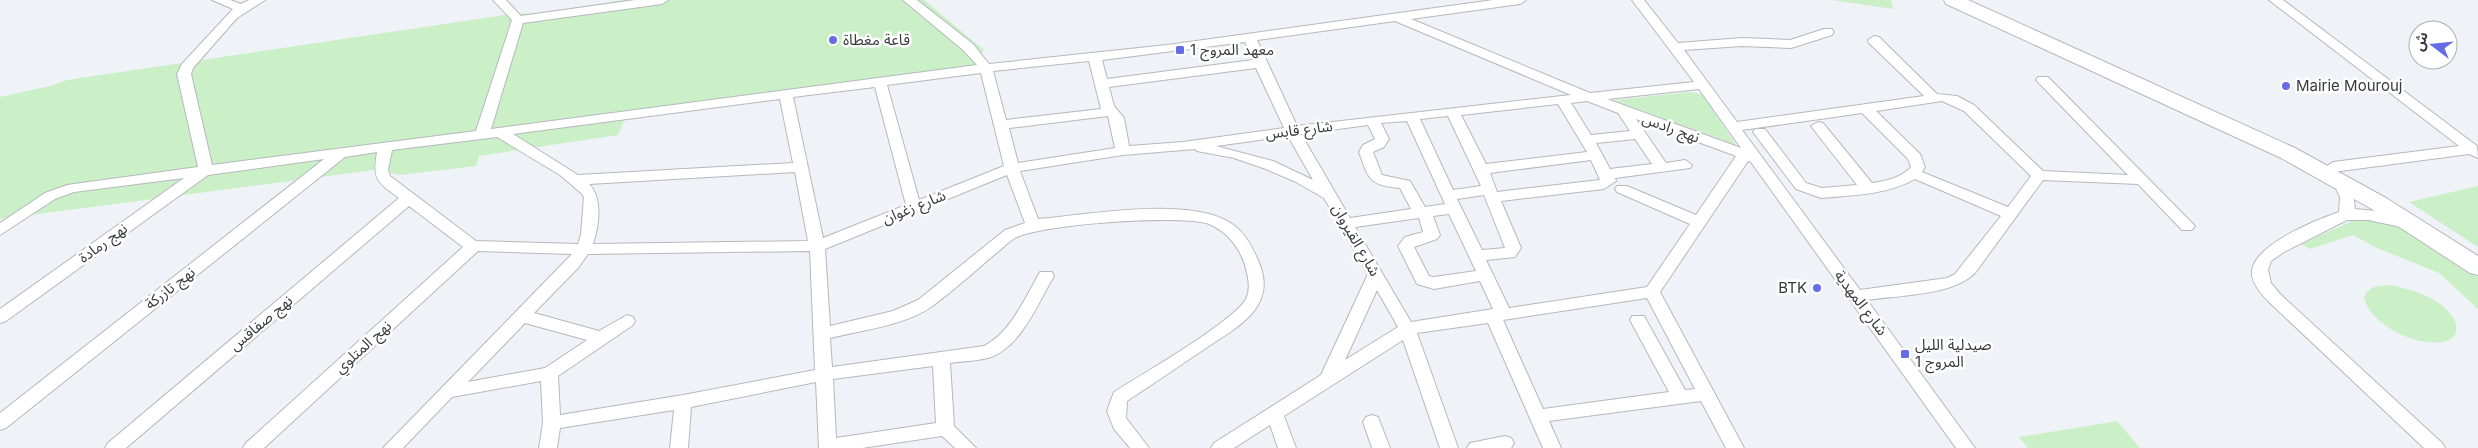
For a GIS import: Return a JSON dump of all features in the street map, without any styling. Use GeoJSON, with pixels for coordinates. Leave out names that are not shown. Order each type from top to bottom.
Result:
{"type":"FeatureCollection","features":[{"type":"Feature","properties":{"kind":"highway"},"geometry":{"type":"LineString","coordinates":[[1953,0],[2288,153],[2336,173],[2478,267]]}},
{"type":"Feature","properties":{"kind":"highway"},"geometry":{"type":"LineString","coordinates":[[1981,0],[2194,98],[2336,173],[2478,255]]}},
{"type":"Feature","properties":{"kind":"street"},"geometry":{"type":"LineString","coordinates":[[218,0],[242,8]]}},
{"type":"Feature","properties":{"kind":"street"},"geometry":{"type":"LineString","coordinates":[[206,169],[184,74],[187,67],[242,8],[259,0]]}},
{"type":"Feature","properties":{"kind":"street"},"geometry":{"type":"LineString","coordinates":[[499,0],[511,10],[518,20]]}},
{"type":"Feature","properties":{"kind":"street"},"geometry":{"type":"LineString","coordinates":[[568,13],[569,0]]}},
{"type":"Feature","properties":{"kind":"street"},"geometry":{"type":"LineString","coordinates":[[518,20],[568,13],[605,4],[662,0]]}},
{"type":"Feature","properties":{"kind":"street"},"geometry":{"type":"LineString","coordinates":[[909,0],[968,47],[986,68],[1012,168],[1033,225]]}},
{"type":"Feature","properties":{"kind":"street"},"geometry":{"type":"LineString","coordinates":[[0,230],[50,196],[64,190],[206,169],[385,148],[986,68],[1249,38],[1520,0]]}},
{"type":"Feature","properties":{"kind":"street","name":"شارع المهدية"},"geometry":{"type":"LineString","coordinates":[[1638,0],[1733,126],[1750,157],[1966,448]]}},
{"type":"Feature","properties":{"kind":"street"},"geometry":{"type":"LineString","coordinates":[[2275,0],[2475,151]]}},
{"type":"Feature","properties":{"kind":"street","name":"نهج رادس"},"geometry":{"type":"LineString","coordinates":[[1395,17],[1588,97],[1750,157]]}},
{"type":"Feature","properties":{"kind":"street"},"geometry":{"type":"LineString","coordinates":[[482,134],[518,20]]}},
{"type":"Feature","properties":{"kind":"street"},"geometry":{"type":"LineString","coordinates":[[1675,47],[1742,42],[1790,44],[1828,32]]}},
{"type":"Feature","properties":{"kind":"street","name":"شارع القيروان"},"geometry":{"type":"LineString","coordinates":[[1249,38],[1292,130],[1407,329],[1449,448]]}},
{"type":"Feature","properties":{"kind":"street"},"geometry":{"type":"LineString","coordinates":[[1874,40],[1933,98]]}},
{"type":"Feature","properties":{"kind":"street"},"geometry":{"type":"LineString","coordinates":[[1095,57],[1107,107],[1117,118],[1124,151]]}},
{"type":"Feature","properties":{"kind":"street"},"geometry":{"type":"LineString","coordinates":[[1101,84],[1260,63]]}},
{"type":"Feature","properties":{"kind":"street"},"geometry":{"type":"LineString","coordinates":[[2043,80],[2187,226]]}},
{"type":"Feature","properties":{"kind":"street"},"geometry":{"type":"LineString","coordinates":[[880,82],[914,207]]}},
{"type":"Feature","properties":{"kind":"street","name":"شارع قابس"},"geometry":{"type":"LineString","coordinates":[[1012,168],[1124,151],[1183,146],[1373,120],[1702,85]]}},
{"type":"Feature","properties":{"kind":"street"},"geometry":{"type":"LineString","coordinates":[[786,96],[817,246],[828,447],[945,429]]}},
{"type":"Feature","properties":{"kind":"street"},"geometry":{"type":"LineString","coordinates":[[1733,126],[1933,98],[1952,98],[1962,102],[2040,175],[2142,180]]}},
{"type":"Feature","properties":{"kind":"street"},"geometry":{"type":"LineString","coordinates":[[1347,223],[1422,212],[1451,202],[1491,194],[1604,184],[1609,181],[1607,174],[1562,100]]}},
{"type":"Feature","properties":{"kind":"street"},"geometry":{"type":"LineString","coordinates":[[1760,132],[1796,180],[1806,189],[1821,193],[1866,187],[1900,182],[1915,174],[1918,167],[1915,157],[1865,108]]}},
{"type":"Feature","properties":{"kind":"street"},"geometry":{"type":"LineString","coordinates":[[1622,110],[1662,168]]}},
{"type":"Feature","properties":{"kind":"street"},"geometry":{"type":"LineString","coordinates":[[1000,125],[1110,112]]}},
{"type":"Feature","properties":{"kind":"street"},"geometry":{"type":"LineString","coordinates":[[1453,112],[1482,169],[1513,248],[1510,252],[1476,256]]}},
{"type":"Feature","properties":{"kind":"street"},"geometry":{"type":"LineString","coordinates":[[1412,117],[1486,275],[1498,314],[1552,448]]}},
{"type":"Feature","properties":{"kind":"street"},"geometry":{"type":"LineString","coordinates":[[1373,120],[1382,139],[1379,144],[1368,148],[1366,152],[1374,176],[1383,182],[1405,184],[1422,212],[1432,235],[1410,241],[1406,246],[1422,280],[1434,283],[1486,275]]}},
{"type":"Feature","properties":{"kind":"street"},"geometry":{"type":"LineString","coordinates":[[1818,126],[1866,187]]}},
{"type":"Feature","properties":{"kind":"street"},"geometry":{"type":"LineString","coordinates":[[392,448],[573,264],[584,249],[589,234],[591,197],[585,186],[499,132]]}},
{"type":"Feature","properties":{"kind":"street"},"geometry":{"type":"LineString","coordinates":[[1588,140],[1639,134]]}},
{"type":"Feature","properties":{"kind":"street"},"geometry":{"type":"LineString","coordinates":[[1183,146],[1246,157],[1276,167],[1296,176],[1332,198]]}},
{"type":"Feature","properties":{"kind":"street"},"geometry":{"type":"LineString","coordinates":[[385,148],[381,170],[383,178],[465,242],[474,246],[584,249],[817,246]]}},
{"type":"Feature","properties":{"kind":"street"},"geometry":{"type":"LineString","coordinates":[[2346,215],[2348,198],[2346,190],[2336,173],[2475,151]]}},
{"type":"Feature","properties":{"kind":"street","name":"نهج تازركة"},"geometry":{"type":"LineString","coordinates":[[0,423],[341,153]]}},
{"type":"Feature","properties":{"kind":"street"},"geometry":{"type":"LineString","coordinates":[[1482,169],[1596,155]]}},
{"type":"Feature","properties":{"kind":"street"},"geometry":{"type":"LineString","coordinates":[[1220,448],[1407,329],[1652,292],[1699,222],[1750,157]]}},
{"type":"Feature","properties":{"kind":"street"},"geometry":{"type":"LineString","coordinates":[[1607,174],[1684,165]]}},
{"type":"Feature","properties":{"kind":"street"},"geometry":{"type":"LineString","coordinates":[[575,180],[801,167]]}},
{"type":"Feature","properties":{"kind":"street","name":"شارع زغوان"},"geometry":{"type":"LineString","coordinates":[[817,246],[1012,168]]}},
{"type":"Feature","properties":{"kind":"street","name":"نهج رمادة"},"geometry":{"type":"LineString","coordinates":[[0,317],[206,169]]}},
{"type":"Feature","properties":{"kind":"street"},"geometry":{"type":"LineString","coordinates":[[1915,174],[2011,214]]}},
{"type":"Feature","properties":{"kind":"street"},"geometry":{"type":"LineString","coordinates":[[1854,296],[1948,283],[1961,278],[1970,269],[2040,175]]}},
{"type":"Feature","properties":{"kind":"street"},"geometry":{"type":"LineString","coordinates":[[1622,189],[1699,222]]}},
{"type":"Feature","properties":{"kind":"street","name":"نهج صفاقس"},"geometry":{"type":"LineString","coordinates":[[114,448],[409,198]]}},
{"type":"Feature","properties":{"kind":"street"},"geometry":{"type":"LineString","coordinates":[[823,334],[897,316],[924,304],[1010,234],[1033,225],[1188,213],[1205,216],[1222,224],[1237,235],[1246,247],[1258,280],[1256,295],[1250,308],[1201,345],[1120,397],[1114,410],[1116,416],[1140,448]]}},
{"type":"Feature","properties":{"kind":"street"},"geometry":{"type":"LineString","coordinates":[[2411,224],[2346,215],[2284,244],[2264,259],[2260,270],[2262,280],[2270,293],[2436,448]]}},
{"type":"Feature","properties":{"kind":"street","name":"نهج المتلوي"},"geometry":{"type":"LineString","coordinates":[[252,448],[474,246]]}},
{"type":"Feature","properties":{"kind":"street"},"geometry":{"type":"LineString","coordinates":[[1328,380],[1376,273]]}},
{"type":"Feature","properties":{"kind":"street"},"geometry":{"type":"LineString","coordinates":[[552,423],[683,402],[825,374],[941,360],[996,349],[1007,338],[1046,276]]}},
{"type":"Feature","properties":{"kind":"street"},"geometry":{"type":"LineString","coordinates":[[1652,292],[1735,448]]}},
{"type":"Feature","properties":{"kind":"street"},"geometry":{"type":"LineString","coordinates":[[522,316],[602,338]]}},
{"type":"Feature","properties":{"kind":"street"},"geometry":{"type":"LineString","coordinates":[[1638,320],[1680,397]]}},
{"type":"Feature","properties":{"kind":"street"},"geometry":{"type":"LineString","coordinates":[[447,392],[549,373],[627,321]]}},
{"type":"Feature","properties":{"kind":"street"},"geometry":{"type":"LineString","coordinates":[[941,360],[945,429],[967,448]]}},
{"type":"Feature","properties":{"kind":"street"},"geometry":{"type":"LineString","coordinates":[[548,448],[552,423],[549,373]]}},
{"type":"Feature","properties":{"kind":"street"},"geometry":{"type":"LineString","coordinates":[[1538,416],[1706,394]]}},
{"type":"Feature","properties":{"kind":"street"},"geometry":{"type":"LineString","coordinates":[[679,448],[683,402]]}},
{"type":"Feature","properties":{"kind":"street"},"geometry":{"type":"LineString","coordinates":[[1275,414],[1287,448]]}},
{"type":"Feature","properties":{"kind":"street"},"geometry":{"type":"LineString","coordinates":[[1372,422],[1381,448]]}},
{"type":"Feature","properties":{"kind":"street"},"geometry":{"type":"LineString","coordinates":[[1476,448],[1505,443]]}},
{"type":"Feature","properties":{"kind":"green space"},"geometry":{"type":"Polygon","coordinates":[[[624,0],[924,0],[984,50],[977,58],[983,67],[625,119],[618,135],[479,156],[476,166],[400,175],[374,170],[0,219],[0,97],[50,86],[67,80],[511,14],[538,13],[624,0]]]}},
{"type":"Feature","properties":{"kind":"green space"},"geometry":{"type":"Polygon","coordinates":[[[1831,0],[1891,0],[1893,9],[1831,0]]]}},
{"type":"Feature","properties":{"kind":"green space"},"geometry":{"type":"Polygon","coordinates":[[[1691,92],[1703,95],[1736,145],[1614,100],[1691,92]]]}},
{"type":"Feature","properties":{"kind":"green space"},"geometry":{"type":"Polygon","coordinates":[[[2478,186],[2478,247],[2409,202],[2478,186]]]}},
{"type":"Feature","properties":{"kind":"green space"},"geometry":{"type":"Polygon","coordinates":[[[2354,220],[2370,220],[2400,227],[2478,277],[2478,309],[2439,273],[2377,248],[2353,235],[2310,249],[2301,244],[2354,220]]]}},
{"type":"Feature","properties":{"kind":"green space"},"geometry":{"type":"Polygon","coordinates":[[[2389,285],[2408,289],[2428,297],[2445,308],[2451,315],[2457,329],[2451,339],[2425,342],[2412,339],[2386,326],[2368,307],[2364,297],[2368,291],[2377,286],[2389,285]]]}},
{"type":"Feature","properties":{"kind":"green space"},"geometry":{"type":"Polygon","coordinates":[[[2117,421],[2140,448],[2028,448],[2019,437],[2117,421]]]}},
{"type":"Feature","properties":{"kind":"place","name":"قاعة مغطاة"},"geometry":{"type":"Point","coordinates":[833,40]}},
{"type":"Feature","properties":{"kind":"place","name":"معهد المروج 1"},"geometry":{"type":"Point","coordinates":[1180,50]}},
{"type":"Feature","properties":{"kind":"place","name":"Mairie Mourouj"},"geometry":{"type":"Point","coordinates":[2286,86]}},
{"type":"Feature","properties":{"kind":"place","name":"BTK"},"geometry":{"type":"Point","coordinates":[1817,288]}},
{"type":"Feature","properties":{"kind":"place","name":"صيدلية الليل المروج 1"},"geometry":{"type":"Point","coordinates":[1905,354]}}]}
